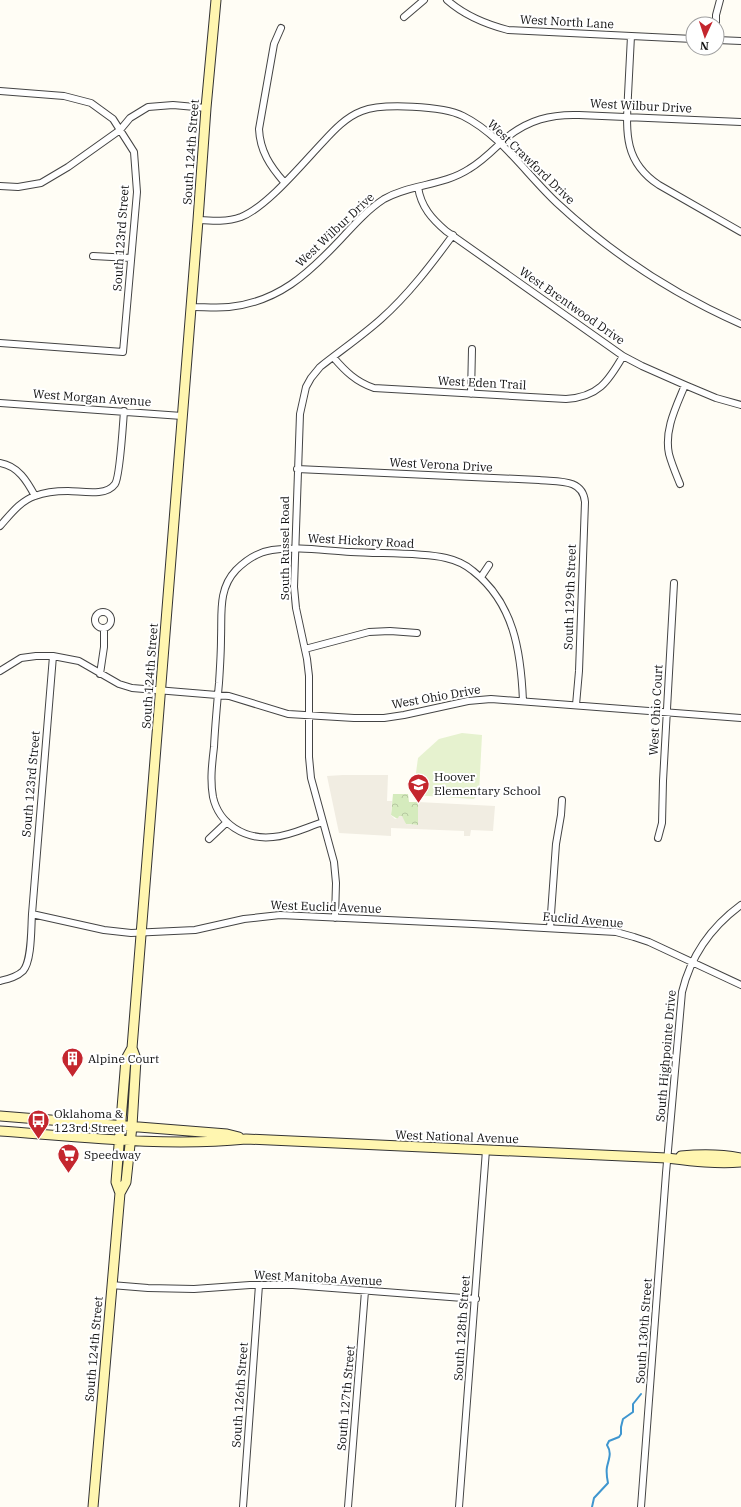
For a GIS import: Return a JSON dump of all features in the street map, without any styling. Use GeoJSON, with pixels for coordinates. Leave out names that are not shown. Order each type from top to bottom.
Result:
{"type":"FeatureCollection","features":[{"type":"Feature","properties":{"kind":"street","name":"South 124th Street"},"geometry":{"type":"LineString","coordinates":[[120,1194],[116,1182],[120,1126],[126,1059],[132,1048],[142,933],[182,416],[192,306],[206,108],[216,0]]}},
{"type":"Feature","properties":{"kind":"street"},"geometry":{"type":"LineString","coordinates":[[404,18],[424,0]]}},
{"type":"Feature","properties":{"kind":"street","name":"West North Lane"},"geometry":{"type":"LineString","coordinates":[[447,0],[475,19],[508,30],[685,39]]}},
{"type":"Feature","properties":{"kind":"street"},"geometry":{"type":"LineString","coordinates":[[716,16],[720,0]]}},
{"type":"Feature","properties":{"kind":"street"},"geometry":{"type":"LineString","coordinates":[[282,28],[274,44],[260,123],[260,136],[266,159],[284,182]]}},
{"type":"Feature","properties":{"kind":"street"},"geometry":{"type":"LineString","coordinates":[[631,36],[627,117],[628,143],[637,165],[647,177],[659,186],[741,232]]}},
{"type":"Feature","properties":{"kind":"street"},"geometry":{"type":"LineString","coordinates":[[725,40],[741,41]]}},
{"type":"Feature","properties":{"kind":"street","name":"South 123rd Street"},"geometry":{"type":"LineString","coordinates":[[0,91],[57,95],[91,103],[113,119],[134,152],[137,192],[123,352],[0,343]]}},
{"type":"Feature","properties":{"kind":"street"},"geometry":{"type":"LineString","coordinates":[[0,186],[18,187],[41,183],[68,167],[120,130],[130,118],[148,107],[173,104],[206,108]]}},
{"type":"Feature","properties":{"kind":"street","name":"West Crawford Drive"},"geometry":{"type":"LineString","coordinates":[[198,220],[219,221],[242,216],[262,204],[344,121],[362,111],[375,108],[422,108],[453,113],[461,115],[475,123],[500,144],[555,201],[626,260],[690,300],[741,324]]}},
{"type":"Feature","properties":{"kind":"street","name":"West Wilbur Drive"},"geometry":{"type":"LineString","coordinates":[[192,306],[229,307],[247,304],[269,297],[287,288],[322,260],[356,223],[375,206],[392,195],[459,175],[482,160],[523,126],[544,117],[569,114],[741,122]]}},
{"type":"Feature","properties":{"kind":"street","name":"West Brentwood Drive"},"geometry":{"type":"LineString","coordinates":[[418,187],[420,197],[428,212],[438,224],[623,356],[685,385],[741,406]]}},
{"type":"Feature","properties":{"kind":"street","name":"South Russel Road"},"geometry":{"type":"LineString","coordinates":[[335,918],[336,883],[334,862],[311,778],[308,749],[309,676],[296,608],[294,587],[294,549],[300,414],[308,381],[314,373],[388,313],[415,283],[453,235]]}},
{"type":"Feature","properties":{"kind":"street"},"geometry":{"type":"LineString","coordinates":[[93,256],[131,258]]}},
{"type":"Feature","properties":{"kind":"street"},"geometry":{"type":"LineString","coordinates":[[471,394],[472,349]]}},
{"type":"Feature","properties":{"kind":"street","name":"West Eden Trail"},"geometry":{"type":"LineString","coordinates":[[333,357],[349,375],[359,382],[374,388],[566,399],[584,396],[601,388],[609,379],[623,356]]}},
{"type":"Feature","properties":{"kind":"street"},"geometry":{"type":"LineString","coordinates":[[680,484],[669,454],[669,432],[671,422],[685,385]]}},
{"type":"Feature","properties":{"kind":"street","name":"West Morgan Avenue"},"geometry":{"type":"LineString","coordinates":[[0,403],[182,416]]}},
{"type":"Feature","properties":{"kind":"street"},"geometry":{"type":"LineString","coordinates":[[0,526],[19,506],[35,496],[53,491],[93,493],[108,490],[115,484],[118,473],[124,411]]}},
{"type":"Feature","properties":{"kind":"street"},"geometry":{"type":"LineString","coordinates":[[0,462],[13,468],[22,475],[35,496]]}},
{"type":"Feature","properties":{"kind":"street","name":"West Verona Drive"},"geometry":{"type":"LineString","coordinates":[[297,469],[539,480],[575,484],[582,490]]}},
{"type":"Feature","properties":{"kind":"street","name":"South 129th Street"},"geometry":{"type":"LineString","coordinates":[[576,705],[579,671],[585,502],[582,490]]}},
{"type":"Feature","properties":{"kind":"street","name":"West Hickory Road"},"geometry":{"type":"LineString","coordinates":[[227,822],[220,814],[215,804],[212,784],[222,639],[221,605],[227,584],[237,569],[253,556],[272,550],[294,549],[439,557],[460,563],[473,570],[480,577],[496,596],[511,623],[521,667],[523,701]]}},
{"type":"Feature","properties":{"kind":"street"},"geometry":{"type":"LineString","coordinates":[[480,577],[489,565]]}},
{"type":"Feature","properties":{"kind":"street","name":"West Ohio Court"},"geometry":{"type":"LineString","coordinates":[[658,838],[662,823],[674,584]]}},
{"type":"Feature","properties":{"kind":"street"},"geometry":{"type":"LineString","coordinates":[[100,674],[104,647],[104,628]]}},
{"type":"Feature","properties":{"kind":"street"},"geometry":{"type":"LineString","coordinates":[[304,649],[369,632],[390,631],[417,633]]}},
{"type":"Feature","properties":{"kind":"street","name":"South 123rd Street"},"geometry":{"type":"LineString","coordinates":[[32,914],[53,656]]}},
{"type":"Feature","properties":{"kind":"street","name":"West Ohio Drive"},"geometry":{"type":"LineString","coordinates":[[0,671],[21,658],[53,656],[79,661],[119,684],[132,688],[218,695],[241,699],[288,714],[309,716],[384,718],[478,700],[523,701],[741,718]]}},
{"type":"Feature","properties":{"kind":"street"},"geometry":{"type":"LineString","coordinates":[[550,928],[556,844],[562,800]]}},
{"type":"Feature","properties":{"kind":"street"},"geometry":{"type":"LineString","coordinates":[[209,839],[227,822],[240,832],[263,838],[277,837],[323,822]]}},
{"type":"Feature","properties":{"kind":"street","name":"South Highpointe Drive"},"geometry":{"type":"LineString","coordinates":[[667,1158],[680,1008],[684,983],[692,962],[712,930],[725,917],[741,905]]}},
{"type":"Feature","properties":{"kind":"street"},"geometry":{"type":"LineString","coordinates":[[0,981],[11,979],[23,971],[28,963],[32,914]]}},
{"type":"Feature","properties":{"kind":"street","name":"West Euclid Avenue"},"geometry":{"type":"LineString","coordinates":[[32,914],[104,930],[142,933],[195,930],[244,919],[270,916],[466,924]]}},
{"type":"Feature","properties":{"kind":"street","name":"Euclid Avenue"},"geometry":{"type":"LineString","coordinates":[[466,924],[597,930],[627,934],[648,942],[741,985]]}},
{"type":"Feature","properties":{"kind":"street","name":"South 124th Street"},"geometry":{"type":"LineString","coordinates":[[93,1507],[120,1194],[126,1182],[131,1140],[136,1059],[132,1048]]}},
{"type":"Feature","properties":{"kind":"street","name":"West National Avenue"},"geometry":{"type":"LineString","coordinates":[[0,1116],[227,1134],[246,1139]]}},
{"type":"Feature","properties":{"kind":"street","name":"West National Avenue"},"geometry":{"type":"LineString","coordinates":[[0,1131],[131,1140],[229,1141],[246,1139],[667,1158],[729,1163],[741,1162]]}},
{"type":"Feature","properties":{"kind":"street","name":"South 128th Street"},"geometry":{"type":"LineString","coordinates":[[459,1507],[476,1299],[486,1150]]}},
{"type":"Feature","properties":{"kind":"street","name":"West National Avenue"},"geometry":{"type":"LineString","coordinates":[[667,1158],[695,1154],[729,1155],[741,1158]]}},
{"type":"Feature","properties":{"kind":"street","name":"South 130th Street"},"geometry":{"type":"LineString","coordinates":[[641,1507],[667,1158]]}},
{"type":"Feature","properties":{"kind":"street","name":"West Manitoba Avenue"},"geometry":{"type":"LineString","coordinates":[[111,1285],[148,1288],[194,1288],[293,1285],[476,1299]]}},
{"type":"Feature","properties":{"kind":"street","name":"South 126th Street"},"geometry":{"type":"LineString","coordinates":[[243,1507],[259,1285]]}},
{"type":"Feature","properties":{"kind":"street","name":"South 127th Street"},"geometry":{"type":"LineString","coordinates":[[348,1507],[365,1291]]}},
{"type":"Feature","properties":{"kind":"green space"},"geometry":{"type":"Polygon","coordinates":[[[462,733],[482,735],[479,793],[474,799],[413,795],[418,758],[439,739],[462,733]]]}},
{"type":"Feature","properties":{"kind":"green space"},"geometry":{"type":"Polygon","coordinates":[[[393,794],[408,794],[409,802],[418,802],[418,825],[406,824],[391,815],[393,794]]]}},
{"type":"Feature","properties":{"kind":"shaded area"},"geometry":{"type":"Polygon","coordinates":[[[388,775],[387,801],[392,801],[391,815],[395,819],[402,816],[406,824],[418,825],[418,802],[495,806],[493,831],[471,830],[470,836],[464,836],[464,831],[391,828],[391,836],[339,833],[327,776],[388,775]]]}},
{"type":"Feature","properties":{"kind":"waterway"},"geometry":{"type":"LineString","coordinates":[[592,1507],[594,1498],[608,1483],[607,1467],[610,1453],[607,1445],[609,1441],[619,1437],[621,1434],[623,1419],[633,1412],[633,1404],[641,1394]]}},
{"type":"Feature","properties":{"kind":"place","name":"Hoover Elementary School"},"geometry":{"type":"Point","coordinates":[418,804]}},
{"type":"Feature","properties":{"kind":"place","name":"Alpine Court"},"geometry":{"type":"Point","coordinates":[73,1078]}},
{"type":"Feature","properties":{"kind":"place","name":"Oklahoma & 123rd Street"},"geometry":{"type":"Point","coordinates":[39,1140]}},
{"type":"Feature","properties":{"kind":"place","name":"Speedway"},"geometry":{"type":"Point","coordinates":[69,1174]}}]}
